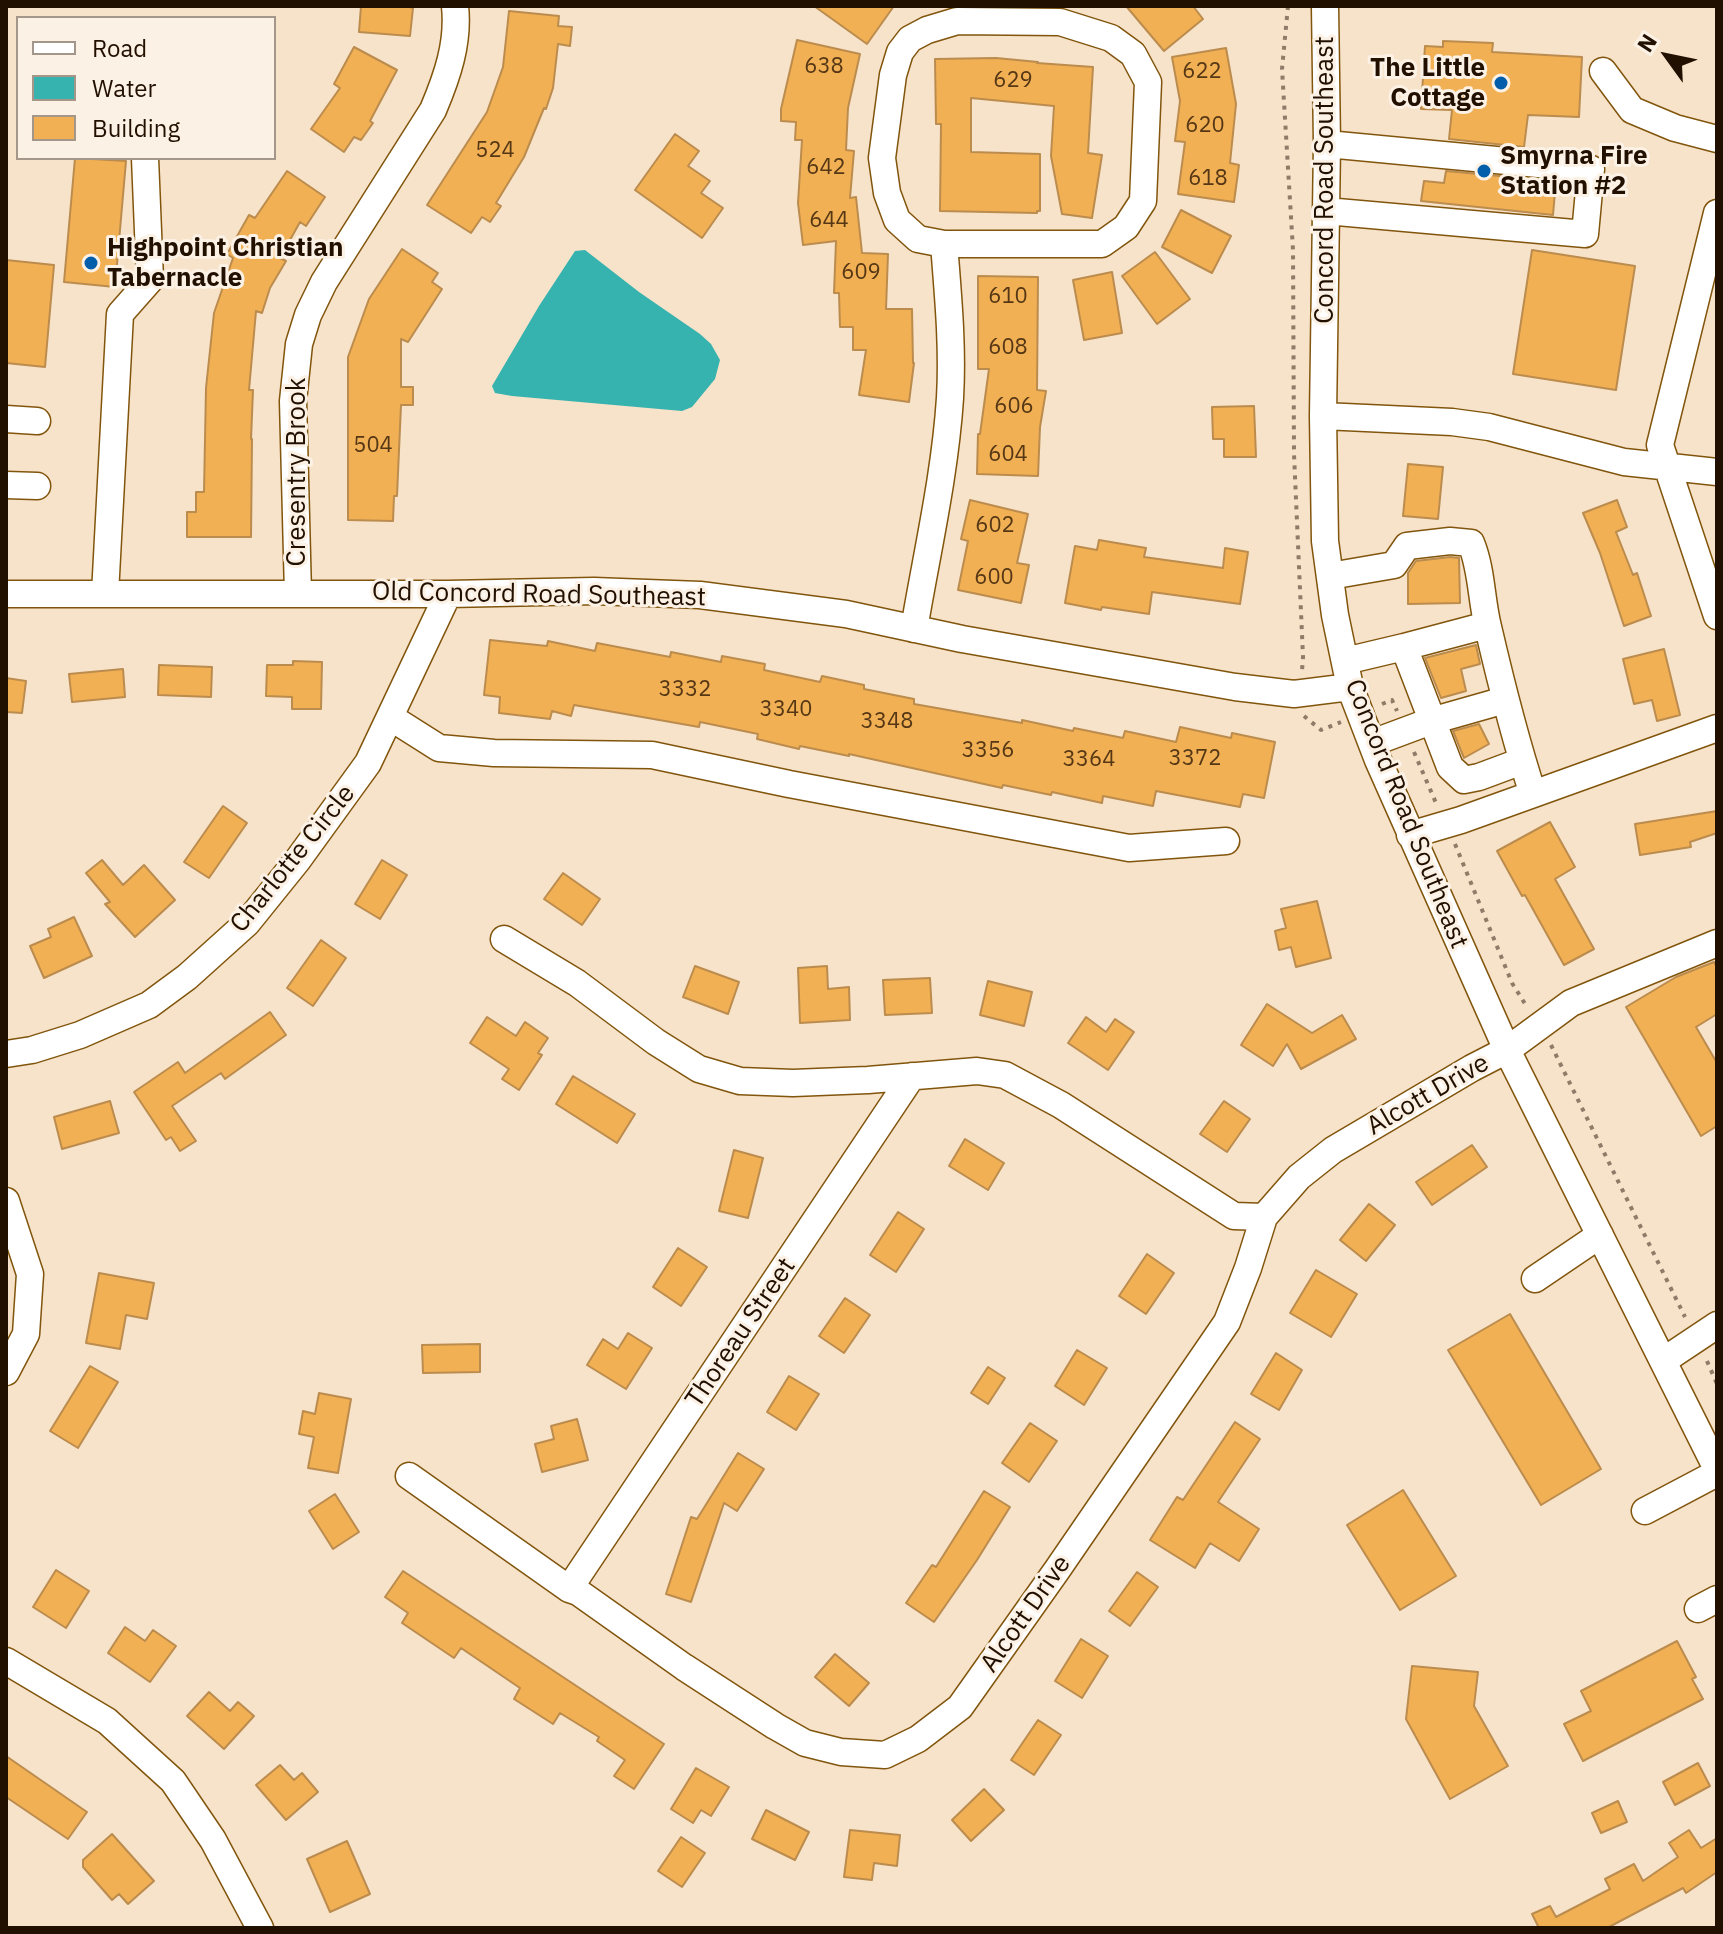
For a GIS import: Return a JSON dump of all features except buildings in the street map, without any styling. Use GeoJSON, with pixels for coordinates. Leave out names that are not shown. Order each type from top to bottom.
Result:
{"type":"FeatureCollection","features":[{"type":"Feature","properties":{"kind":"street","name":"Cresentry Brook"},"geometry":{"type":"LineString","coordinates":[[298,594],[293,401],[299,344],[308,315],[324,282],[433,110],[445,83],[453,48],[455,6]]}},
{"type":"Feature","properties":{"kind":"street","name":"Concord Road Southeast"},"geometry":{"type":"LineString","coordinates":[[1325,6],[1325,541],[1335,615],[1350,687],[1410,835],[1507,1050],[1663,1361],[1706,1418],[1717,1471]]}},
{"type":"Feature","properties":{"kind":"street"},"geometry":{"type":"LineString","coordinates":[[957,21],[1060,22],[1111,38],[1133,54],[1148,82],[1143,201],[1126,227],[1102,244],[944,244],[918,239],[897,220],[887,193],[882,158],[887,111],[900,52],[910,39],[957,21]]}},
{"type":"Feature","properties":{"kind":"street"},"geometry":{"type":"LineString","coordinates":[[1603,71],[1632,110],[1675,128],[1717,139]]}},
{"type":"Feature","properties":{"kind":"street"},"geometry":{"type":"LineString","coordinates":[[1326,211],[1585,234],[1591,169],[1327,144]]}},
{"type":"Feature","properties":{"kind":"street"},"geometry":{"type":"LineString","coordinates":[[105,594],[120,314],[150,280],[145,160]]}},
{"type":"Feature","properties":{"kind":"street"},"geometry":{"type":"LineString","coordinates":[[1717,213],[1660,445],[1717,616]]}},
{"type":"Feature","properties":{"kind":"street"},"geometry":{"type":"LineString","coordinates":[[914,629],[942,472],[950,399],[952,347],[944,244]]}},
{"type":"Feature","properties":{"kind":"street"},"geometry":{"type":"LineString","coordinates":[[1323,416],[1452,422],[1489,427],[1624,462],[1717,472]]}},
{"type":"Feature","properties":{"kind":"street"},"geometry":{"type":"LineString","coordinates":[[6,419],[37,421]]}},
{"type":"Feature","properties":{"kind":"street"},"geometry":{"type":"LineString","coordinates":[[6,485],[37,486]]}},
{"type":"Feature","properties":{"kind":"street"},"geometry":{"type":"LineString","coordinates":[[1330,576],[1394,565],[1407,546],[1450,541],[1471,543],[1478,559],[1487,625],[1505,700],[1533,794]]}},
{"type":"Feature","properties":{"kind":"street","name":"Old Concord Road Southeast"},"geometry":{"type":"LineString","coordinates":[[6,594],[594,591],[700,595],[846,614],[977,642],[1235,687],[1294,694],[1350,687]]}},
{"type":"Feature","properties":{"kind":"street","name":"Charlotte Circle"},"geometry":{"type":"LineString","coordinates":[[6,1054],[32,1050],[80,1035],[149,1005],[187,977],[247,923],[297,861],[368,763],[448,594]]}},
{"type":"Feature","properties":{"kind":"street"},"geometry":{"type":"LineString","coordinates":[[1345,661],[1487,625]]}},
{"type":"Feature","properties":{"kind":"street"},"geometry":{"type":"LineString","coordinates":[[1404,647],[1450,767],[1464,780],[1522,761]]}},
{"type":"Feature","properties":{"kind":"street"},"geometry":{"type":"LineString","coordinates":[[1372,743],[1431,721],[1505,700]]}},
{"type":"Feature","properties":{"kind":"street"},"geometry":{"type":"LineString","coordinates":[[390,717],[439,748],[494,753],[652,755],[1129,848],[1226,841]]}},
{"type":"Feature","properties":{"kind":"street"},"geometry":{"type":"LineString","coordinates":[[1410,835],[1461,820],[1717,728]]}},
{"type":"Feature","properties":{"kind":"street"},"geometry":{"type":"LineString","coordinates":[[504,939],[577,983],[656,1042],[699,1069],[740,1081],[823,1082],[977,1071],[1005,1075],[1061,1105],[1234,1216],[1264,1217]]}},
{"type":"Feature","properties":{"kind":"street","name":"Alcott Drive"},"geometry":{"type":"LineString","coordinates":[[409,1476],[569,1589],[578,1592],[697,1676],[775,1726],[805,1743],[841,1752],[885,1755],[918,1739],[960,1707],[1227,1322],[1264,1217],[1299,1177],[1333,1150],[1507,1050],[1571,1003],[1717,943]]}},
{"type":"Feature","properties":{"kind":"street","name":"Thoreau Street"},"geometry":{"type":"LineString","coordinates":[[569,1589],[912,1076]]}},
{"type":"Feature","properties":{"kind":"street"},"geometry":{"type":"LineString","coordinates":[[6,1201],[30,1274],[26,1334],[6,1372]]}},
{"type":"Feature","properties":{"kind":"street"},"geometry":{"type":"LineString","coordinates":[[1535,1279],[1600,1235]]}},
{"type":"Feature","properties":{"kind":"street"},"geometry":{"type":"LineString","coordinates":[[1663,1361],[1717,1325]]}},
{"type":"Feature","properties":{"kind":"street"},"geometry":{"type":"LineString","coordinates":[[1645,1511],[1717,1471]]}},
{"type":"Feature","properties":{"kind":"street"},"geometry":{"type":"LineString","coordinates":[[6,1661],[107,1721],[173,1781],[213,1840],[260,1928]]}},
{"type":"Feature","properties":{"kind":"water"},"geometry":{"type":"Polygon","coordinates":[[[585,250],[711,344],[720,360],[715,379],[692,407],[682,411],[495,393],[492,386],[539,306],[575,251],[585,250]]]}},
{"type":"Feature","properties":{"kind":"place","name":"The Little Cottage"},"geometry":{"type":"Point","coordinates":[1501,83]}},
{"type":"Feature","properties":{"kind":"place","name":"Smyrna Fire Station #2"},"geometry":{"type":"Point","coordinates":[1484,171]}},
{"type":"Feature","properties":{"kind":"place","name":"Highpoint Christian Tabernacle"},"geometry":{"type":"Point","coordinates":[91,263]}}]}
